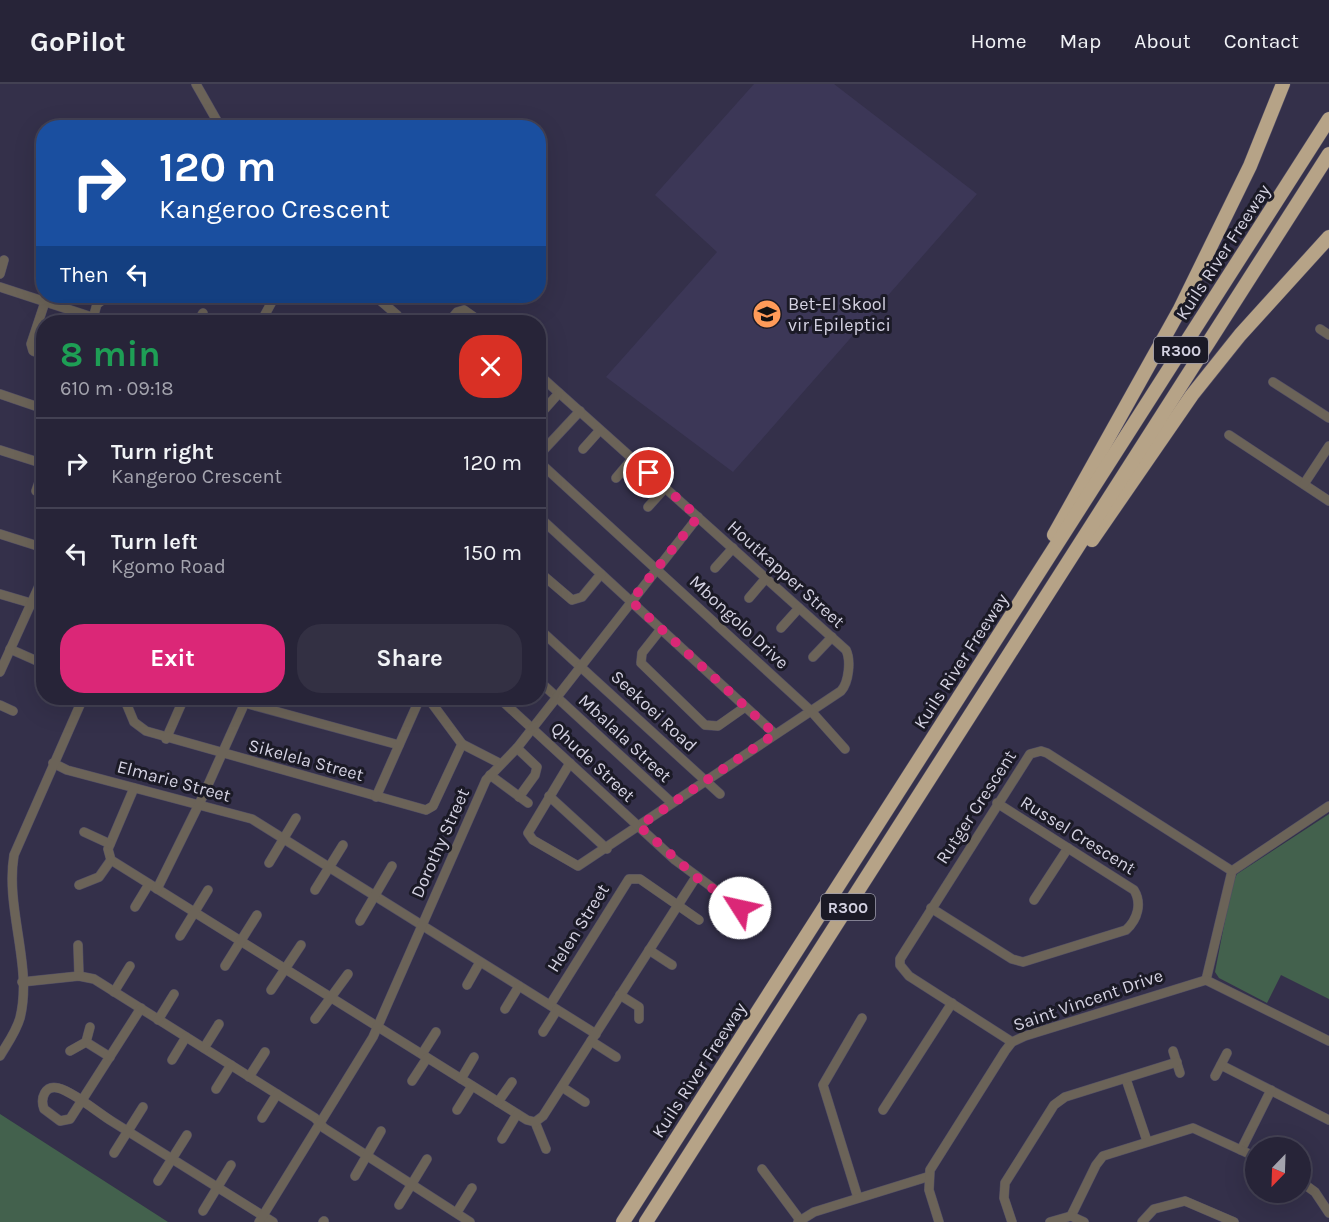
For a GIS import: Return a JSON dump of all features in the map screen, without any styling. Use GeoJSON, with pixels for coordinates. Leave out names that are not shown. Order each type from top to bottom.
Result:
{"type":"FeatureCollection","features":[{"type":"Feature","properties":{"kind":"highway"},"geometry":{"type":"LineString","coordinates":[[1034,581],[1055,532],[1179,310],[1214,242],[1250,166],[1283,84]]}},
{"type":"Feature","properties":{"kind":"highway","name":"Kuils River Freeway"},"geometry":{"type":"LineString","coordinates":[[623,1222],[1329,119]]}},
{"type":"Feature","properties":{"kind":"highway","name":"Kuils River Freeway"},"geometry":{"type":"LineString","coordinates":[[646,1222],[1329,154]]}},
{"type":"Feature","properties":{"kind":"highway"},"geometry":{"type":"LineString","coordinates":[[1049,592],[1081,557],[1216,364],[1329,237]]}},
{"type":"Feature","properties":{"kind":"street"},"geometry":{"type":"LineString","coordinates":[[196,84],[216,120]]}},
{"type":"Feature","properties":{"kind":"street"},"geometry":{"type":"LineString","coordinates":[[0,274],[4,260]]}},
{"type":"Feature","properties":{"kind":"street"},"geometry":{"type":"LineString","coordinates":[[0,287],[36,296]]}},
{"type":"Feature","properties":{"kind":"street"},"geometry":{"type":"LineString","coordinates":[[56,303],[86,315]]}},
{"type":"Feature","properties":{"kind":"street"},"geometry":{"type":"LineString","coordinates":[[383,303],[397,315]]}},
{"type":"Feature","properties":{"kind":"street"},"geometry":{"type":"LineString","coordinates":[[456,315],[461,310],[473,315]]}},
{"type":"Feature","properties":{"kind":"street"},"geometry":{"type":"LineString","coordinates":[[36,329],[31,344],[33,351],[36,352]]}},
{"type":"Feature","properties":{"kind":"street"},"geometry":{"type":"LineString","coordinates":[[1320,329],[1329,335]]}},
{"type":"Feature","properties":{"kind":"street","name":"Houtkapper Street"},"geometry":{"type":"LineString","coordinates":[[546,381],[832,637],[848,654],[846,683],[841,691],[607,849],[578,866],[531,839],[529,828],[549,796]]}},
{"type":"Feature","properties":{"kind":"street"},"geometry":{"type":"LineString","coordinates":[[1273,382],[1329,418]]}},
{"type":"Feature","properties":{"kind":"street"},"geometry":{"type":"LineString","coordinates":[[546,408],[559,393]]}},
{"type":"Feature","properties":{"kind":"street"},"geometry":{"type":"LineString","coordinates":[[0,394],[36,406]]}},
{"type":"Feature","properties":{"kind":"street"},"geometry":{"type":"LineString","coordinates":[[546,447],[580,411]]}},
{"type":"Feature","properties":{"kind":"street"},"geometry":{"type":"LineString","coordinates":[[583,449],[600,430]]}},
{"type":"Feature","properties":{"kind":"street"},"geometry":{"type":"LineString","coordinates":[[1229,435],[1329,501]]}},
{"type":"Feature","properties":{"kind":"street"},"geometry":{"type":"LineString","coordinates":[[1304,484],[1329,446]]}},
{"type":"Feature","properties":{"kind":"street"},"geometry":{"type":"LineString","coordinates":[[0,450],[36,463]]}},
{"type":"Feature","properties":{"kind":"street"},"geometry":{"type":"LineString","coordinates":[[616,478],[633,458]]}},
{"type":"Feature","properties":{"kind":"street","name":"Mbongolo Drive"},"geometry":{"type":"LineString","coordinates":[[546,468],[811,711],[845,749]]}},
{"type":"Feature","properties":{"kind":"street"},"geometry":{"type":"LineString","coordinates":[[648,507],[665,488]]}},
{"type":"Feature","properties":{"kind":"street","name":"Dorothy Street"},"geometry":{"type":"LineString","coordinates":[[261,1219],[378,1026],[490,776],[517,748],[698,517]]}},
{"type":"Feature","properties":{"kind":"street"},"geometry":{"type":"LineString","coordinates":[[546,523],[775,734]]}},
{"type":"Feature","properties":{"kind":"street"},"geometry":{"type":"LineString","coordinates":[[0,534],[36,545]]}},
{"type":"Feature","properties":{"kind":"street"},"geometry":{"type":"LineString","coordinates":[[716,568],[733,548]]}},
{"type":"Feature","properties":{"kind":"street"},"geometry":{"type":"LineString","coordinates":[[546,578],[573,600],[582,597],[601,574]]}},
{"type":"Feature","properties":{"kind":"street"},"geometry":{"type":"LineString","coordinates":[[749,598],[766,578]]}},
{"type":"Feature","properties":{"kind":"street"},"geometry":{"type":"LineString","coordinates":[[0,672],[36,593]]}},
{"type":"Feature","properties":{"kind":"street"},"geometry":{"type":"LineString","coordinates":[[0,594],[36,604]]}},
{"type":"Feature","properties":{"kind":"street"},"geometry":{"type":"LineString","coordinates":[[781,628],[799,608]]}},
{"type":"Feature","properties":{"kind":"street"},"geometry":{"type":"LineString","coordinates":[[661,629],[642,653],[641,663],[705,725],[718,726],[745,707]]}},
{"type":"Feature","properties":{"kind":"street","name":"Seekoei Road"},"geometry":{"type":"LineString","coordinates":[[546,635],[720,794]]}},
{"type":"Feature","properties":{"kind":"street"},"geometry":{"type":"LineString","coordinates":[[813,657],[832,637]]}},
{"type":"Feature","properties":{"kind":"street"},"geometry":{"type":"LineString","coordinates":[[10,649],[36,661]]}},
{"type":"Feature","properties":{"kind":"street","name":"Mbalala Street"},"geometry":{"type":"LineString","coordinates":[[546,687],[672,803]]}},
{"type":"Feature","properties":{"kind":"street"},"geometry":{"type":"LineString","coordinates":[[0,705],[13,711]]}},
{"type":"Feature","properties":{"kind":"street"},"geometry":{"type":"LineString","coordinates":[[0,1056],[19,1022],[22,982],[12,872],[19,838],[79,705]]}},
{"type":"Feature","properties":{"kind":"street","name":"Sikelela Street"},"geometry":{"type":"LineString","coordinates":[[127,705],[138,726],[166,739],[424,810],[431,808],[462,744]]}},
{"type":"Feature","properties":{"kind":"street"},"geometry":{"type":"LineString","coordinates":[[166,739],[181,705]]}},
{"type":"Feature","properties":{"kind":"street"},"geometry":{"type":"LineString","coordinates":[[135,907],[153,886],[198,805],[244,705]]}},
{"type":"Feature","properties":{"kind":"street"},"geometry":{"type":"LineString","coordinates":[[263,705],[399,745]]}},
{"type":"Feature","properties":{"kind":"street"},"geometry":{"type":"LineString","coordinates":[[376,797],[417,705]]}},
{"type":"Feature","properties":{"kind":"street"},"geometry":{"type":"LineString","coordinates":[[433,705],[462,744],[501,764]]}},
{"type":"Feature","properties":{"kind":"street","name":"Qhude Street"},"geometry":{"type":"LineString","coordinates":[[507,705],[696,877],[740,908]]}},
{"type":"Feature","properties":{"kind":"street"},"geometry":{"type":"LineString","coordinates":[[490,776],[524,800],[537,767],[517,748]]}},
{"type":"Feature","properties":{"kind":"street","name":"Rutger Crescent"},"geometry":{"type":"LineString","coordinates":[[1012,1042],[909,976],[900,965],[902,954],[1030,754],[1041,751],[1232,871]]}},
{"type":"Feature","properties":{"kind":"street","name":"Elmarie Street"},"geometry":{"type":"LineString","coordinates":[[53,763],[67,770],[248,818],[553,1008],[616,1057]]}},
{"type":"Feature","properties":{"kind":"street"},"geometry":{"type":"LineString","coordinates":[[570,763],[549,796],[607,849]]}},
{"type":"Feature","properties":{"kind":"street"},"geometry":{"type":"LineString","coordinates":[[134,788],[110,844],[108,852],[111,860],[517,1114],[535,1122],[546,1149]]}},
{"type":"Feature","properties":{"kind":"street","name":"Russel Crescent"},"geometry":{"type":"LineString","coordinates":[[931,908],[1012,959],[1023,962],[1126,930],[1135,919],[1138,906],[1134,890],[997,804]]}},
{"type":"Feature","properties":{"kind":"street"},"geometry":{"type":"LineString","coordinates":[[1329,806],[1232,871],[1206,980],[1329,1041]]}},
{"type":"Feature","properties":{"kind":"street"},"geometry":{"type":"LineString","coordinates":[[269,863],[296,818]]}},
{"type":"Feature","properties":{"kind":"street"},"geometry":{"type":"LineString","coordinates":[[84,832],[110,844]]}},
{"type":"Feature","properties":{"kind":"street"},"geometry":{"type":"LineString","coordinates":[[315,890],[344,845]]}},
{"type":"Feature","properties":{"kind":"street"},"geometry":{"type":"LineString","coordinates":[[1034,900],[1068,848]]}},
{"type":"Feature","properties":{"kind":"street"},"geometry":{"type":"LineString","coordinates":[[79,885],[99,878],[111,860]]}},
{"type":"Feature","properties":{"kind":"street"},"geometry":{"type":"LineString","coordinates":[[360,921],[392,866]]}},
{"type":"Feature","properties":{"kind":"street"},"geometry":{"type":"LineString","coordinates":[[0,873],[12,872]]}},
{"type":"Feature","properties":{"kind":"street"},"geometry":{"type":"LineString","coordinates":[[535,1122],[541,1119],[696,877]]}},
{"type":"Feature","properties":{"kind":"street","name":"Helen Street"},"geometry":{"type":"LineString","coordinates":[[553,1008],[626,882],[632,878],[640,879],[678,905]]}},
{"type":"Feature","properties":{"kind":"street"},"geometry":{"type":"LineString","coordinates":[[180,936],[208,890]]}},
{"type":"Feature","properties":{"kind":"street"},"geometry":{"type":"LineString","coordinates":[[678,905],[699,920]]}},
{"type":"Feature","properties":{"kind":"street"},"geometry":{"type":"LineString","coordinates":[[225,966],[257,915]]}},
{"type":"Feature","properties":{"kind":"street"},"geometry":{"type":"LineString","coordinates":[[78,945],[80,976]]}},
{"type":"Feature","properties":{"kind":"street"},"geometry":{"type":"LineString","coordinates":[[271,990],[301,945]]}},
{"type":"Feature","properties":{"kind":"street"},"geometry":{"type":"LineString","coordinates":[[649,950],[672,965]]}},
{"type":"Feature","properties":{"kind":"street"},"geometry":{"type":"LineString","coordinates":[[467,985],[480,962]]}},
{"type":"Feature","properties":{"kind":"street"},"geometry":{"type":"LineString","coordinates":[[114,992],[130,966]]}},
{"type":"Feature","properties":{"kind":"street"},"geometry":{"type":"LineString","coordinates":[[315,1019],[348,974]]}},
{"type":"Feature","properties":{"kind":"street"},"geometry":{"type":"LineString","coordinates":[[22,982],[80,976],[94,980],[277,1094],[471,1222]]}},
{"type":"Feature","properties":{"kind":"street","name":"Saint Vincent Drive"},"geometry":{"type":"LineString","coordinates":[[927,1178],[942,1150],[1012,1042],[1099,1012],[1206,980]]}},
{"type":"Feature","properties":{"kind":"street"},"geometry":{"type":"LineString","coordinates":[[505,1009],[519,986]]}},
{"type":"Feature","properties":{"kind":"street"},"geometry":{"type":"LineString","coordinates":[[158,1020],[174,994]]}},
{"type":"Feature","properties":{"kind":"street"},"geometry":{"type":"LineString","coordinates":[[620,996],[639,1007],[639,1019]]}},
{"type":"Feature","properties":{"kind":"street"},"geometry":{"type":"LineString","coordinates":[[883,1110],[952,1003]]}},
{"type":"Feature","properties":{"kind":"street"},"geometry":{"type":"LineString","coordinates":[[141,1008],[110,1057],[81,1102],[70,1119],[64,1122],[46,1112],[42,1100],[47,1090],[55,1088],[81,1102],[218,1187],[261,1219],[273,1222]]}},
{"type":"Feature","properties":{"kind":"street"},"geometry":{"type":"LineString","coordinates":[[543,1032],[553,1008]]}},
{"type":"Feature","properties":{"kind":"street"},"geometry":{"type":"LineString","coordinates":[[858,1198],[823,1085],[862,1018]]}},
{"type":"Feature","properties":{"kind":"street"},"geometry":{"type":"LineString","coordinates":[[204,1048],[219,1024]]}},
{"type":"Feature","properties":{"kind":"street"},"geometry":{"type":"LineString","coordinates":[[70,1051],[86,1042],[90,1027]]}},
{"type":"Feature","properties":{"kind":"street"},"geometry":{"type":"LineString","coordinates":[[412,1081],[436,1032]]}},
{"type":"Feature","properties":{"kind":"street"},"geometry":{"type":"LineString","coordinates":[[172,1060],[186,1037]]}},
{"type":"Feature","properties":{"kind":"street"},"geometry":{"type":"LineString","coordinates":[[86,1042],[110,1057]]}},
{"type":"Feature","properties":{"kind":"street"},"geometry":{"type":"LineString","coordinates":[[1173,1051],[1180,1072]]}},
{"type":"Feature","properties":{"kind":"street"},"geometry":{"type":"LineString","coordinates":[[249,1077],[265,1052]]}},
{"type":"Feature","properties":{"kind":"street"},"geometry":{"type":"LineString","coordinates":[[1215,1076],[1227,1053]]}},
{"type":"Feature","properties":{"kind":"street"},"geometry":{"type":"LineString","coordinates":[[461,1079],[474,1057]]}},
{"type":"Feature","properties":{"kind":"street"},"geometry":{"type":"LineString","coordinates":[[1012,1222],[1004,1198],[1005,1183],[1054,1105],[1065,1097],[1177,1062]]}},
{"type":"Feature","properties":{"kind":"street"},"geometry":{"type":"LineString","coordinates":[[216,1089],[231,1065]]}},
{"type":"Feature","properties":{"kind":"street"},"geometry":{"type":"LineString","coordinates":[[1221,1065],[1329,1120]]}},
{"type":"Feature","properties":{"kind":"street"},"geometry":{"type":"LineString","coordinates":[[1126,1079],[1147,1142]]}},
{"type":"Feature","properties":{"kind":"street"},"geometry":{"type":"LineString","coordinates":[[498,1102],[512,1082]]}},
{"type":"Feature","properties":{"kind":"street"},"geometry":{"type":"LineString","coordinates":[[457,1110],[472,1086]]}},
{"type":"Feature","properties":{"kind":"street"},"geometry":{"type":"LineString","coordinates":[[562,1087],[585,1102]]}},
{"type":"Feature","properties":{"kind":"street"},"geometry":{"type":"LineString","coordinates":[[1240,1150],[1271,1090]]}},
{"type":"Feature","properties":{"kind":"street"},"geometry":{"type":"LineString","coordinates":[[262,1118],[277,1094]]}},
{"type":"Feature","properties":{"kind":"street"},"geometry":{"type":"LineString","coordinates":[[114,1153],[143,1107]]}},
{"type":"Feature","properties":{"kind":"street"},"geometry":{"type":"LineString","coordinates":[[502,1139],[517,1114]]}},
{"type":"Feature","properties":{"kind":"street"},"geometry":{"type":"LineString","coordinates":[[1071,1216],[1100,1159],[1193,1128],[1245,1152]]}},
{"type":"Feature","properties":{"kind":"street"},"geometry":{"type":"LineString","coordinates":[[355,1176],[381,1131]]}},
{"type":"Feature","properties":{"kind":"street"},"geometry":{"type":"LineString","coordinates":[[158,1181],[187,1135]]}},
{"type":"Feature","properties":{"kind":"street"},"geometry":{"type":"LineString","coordinates":[[399,1205],[427,1159]]}},
{"type":"Feature","properties":{"kind":"street"},"geometry":{"type":"LineString","coordinates":[[204,1210],[231,1165]]}},
{"type":"Feature","properties":{"kind":"street"},"geometry":{"type":"LineString","coordinates":[[762,1169],[799,1221],[858,1198],[927,1178],[928,1190],[939,1222]]}},
{"type":"Feature","properties":{"kind":"street"},"geometry":{"type":"LineString","coordinates":[[457,1212],[472,1188]]}},
{"type":"Feature","properties":{"kind":"street"},"geometry":{"type":"LineString","coordinates":[[1311,1189],[1329,1213]]}},
{"type":"Feature","properties":{"kind":"street"},"geometry":{"type":"LineString","coordinates":[[1142,1222],[1154,1209],[1185,1201],[1234,1222]]}},
{"type":"Feature","properties":{"kind":"street"},"geometry":{"type":"LineString","coordinates":[[1050,1222],[1071,1216],[1084,1222]]}},
{"type":"Feature","properties":{"kind":"shaded area","name":"Bet-El Skool vir Epileptici"},"geometry":{"type":"Polygon","coordinates":[[[754,84],[834,84],[977,194],[733,472],[606,377],[717,252],[655,195],[754,84]]]}},
{"type":"Feature","properties":{"kind":"green space"},"geometry":{"type":"Polygon","coordinates":[[[1329,814],[1329,999],[1281,975],[1267,1003],[1219,978],[1215,972],[1232,884],[1237,874],[1329,814]]]}},
{"type":"Feature","properties":{"kind":"green space"},"geometry":{"type":"Polygon","coordinates":[[[0,1114],[168,1222],[0,1222],[0,1114]]]}},
{"type":"Feature","properties":{"kind":"place","name":"Bet-El Skool vir Epileptici"},"geometry":{"type":"Point","coordinates":[767,314]}},
{"type":"Feature","properties":{"kind":"route"},"geometry":{"type":"LineString","coordinates":[[649,473],[698,517],[631,601],[775,734],[639,826],[675,860],[740,908]]}}]}
